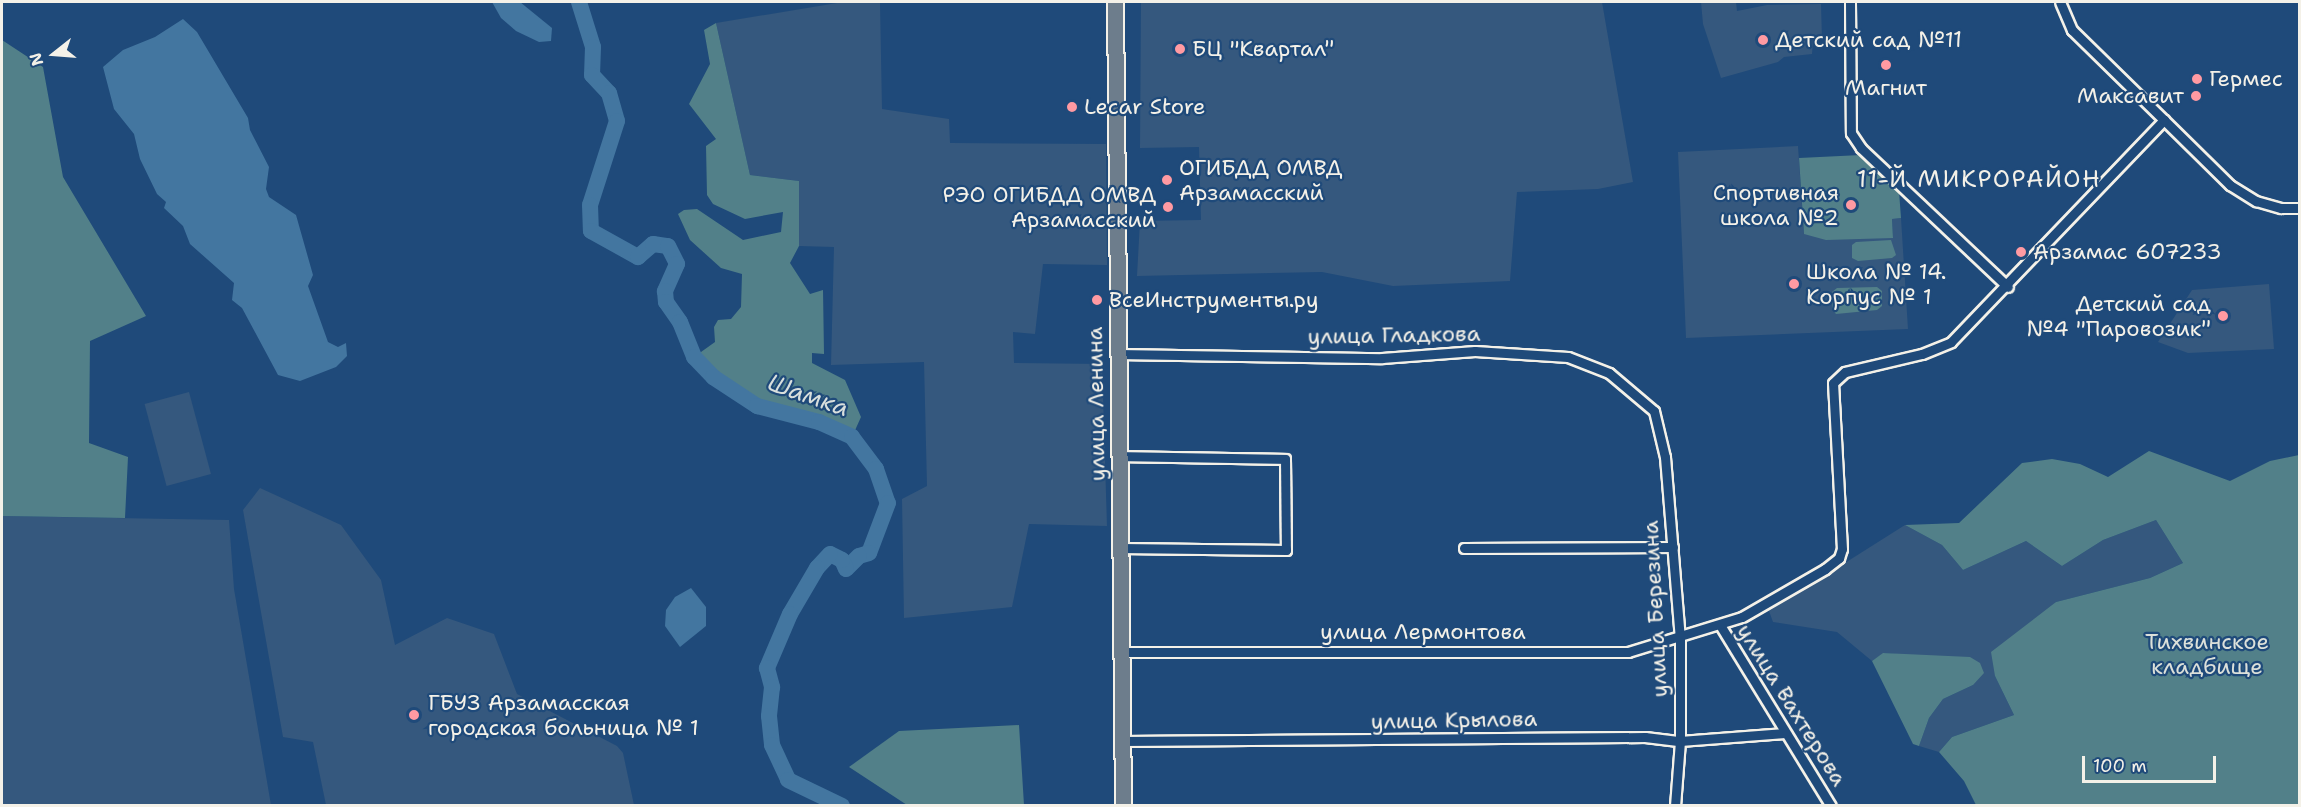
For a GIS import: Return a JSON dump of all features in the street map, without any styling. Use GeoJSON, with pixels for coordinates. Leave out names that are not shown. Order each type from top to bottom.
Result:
{"type":"FeatureCollection","features":[{"type":"Feature","properties":{"kind":"main road","name":"улица Ленина"},"geometry":{"type":"LineString","coordinates":[[1115,2],[1123,806]]}},
{"type":"Feature","properties":{"kind":"street"},"geometry":{"type":"LineString","coordinates":[[1850,2],[1851,133],[1862,148],[2008,287]]}},
{"type":"Feature","properties":{"kind":"street"},"geometry":{"type":"LineString","coordinates":[[2060,2],[2072,30],[2230,185],[2256,201],[2300,208]]}},
{"type":"Feature","properties":{"kind":"street"},"geometry":{"type":"LineString","coordinates":[[1720,625],[1799,586],[1839,558],[1841,534],[1831,393],[1838,377],[1861,367],[1922,354],[1951,342],[2008,287],[2163,120]]}},
{"type":"Feature","properties":{"kind":"street","name":"улица Гладкова"},"geometry":{"type":"LineString","coordinates":[[1117,354],[1383,358],[1475,351],[1568,357],[1609,373],[1654,411]]}},
{"type":"Feature","properties":{"kind":"street","name":"улица Березина"},"geometry":{"type":"LineString","coordinates":[[1654,411],[1665,457],[1680,638],[1680,741],[1675,806]]}},
{"type":"Feature","properties":{"kind":"street"},"geometry":{"type":"LineString","coordinates":[[1119,456],[1285,459],[1286,550],[1120,548]]}},
{"type":"Feature","properties":{"kind":"street"},"geometry":{"type":"LineString","coordinates":[[1464,548],[1673,547]]}},
{"type":"Feature","properties":{"kind":"street","name":"улица Лермонтова"},"geometry":{"type":"LineString","coordinates":[[1122,652],[1628,652],[1720,625]]}},
{"type":"Feature","properties":{"kind":"street","name":"улица Вахтерова"},"geometry":{"type":"LineString","coordinates":[[1720,625],[1827,805]]}},
{"type":"Feature","properties":{"kind":"street","name":"улица Крылова"},"geometry":{"type":"LineString","coordinates":[[1123,741],[1645,736],[1680,741],[1785,733]]}},
{"type":"Feature","properties":{"kind":"shaded area"},"geometry":{"type":"Polygon","coordinates":[[[492,2],[520,2],[552,28],[551,41],[539,42],[516,31],[501,18],[492,2]]]}},
{"type":"Feature","properties":{"kind":"shaded area"},"geometry":{"type":"Polygon","coordinates":[[[843,2],[880,3],[882,109],[949,119],[950,143],[1106,144],[1107,265],[1043,264],[1035,334],[1013,332],[1014,363],[1102,364],[1107,526],[1029,524],[1012,607],[904,618],[902,499],[927,486],[924,362],[831,365],[834,247],[799,246],[799,181],[750,175],[716,23],[843,2]]]}},
{"type":"Feature","properties":{"kind":"shaded area"},"geometry":{"type":"Polygon","coordinates":[[[1141,2],[1602,2],[1633,182],[1598,189],[1517,192],[1510,281],[1393,286],[1322,272],[1137,276],[1140,221],[1201,220],[1199,147],[1140,148],[1141,2]]]}},
{"type":"Feature","properties":{"kind":"shaded area","name":"Детский сад №11"},"geometry":{"type":"Polygon","coordinates":[[[1701,2],[1736,2],[1737,11],[1767,5],[1821,4],[1822,39],[1813,41],[1812,54],[1784,57],[1778,62],[1721,78],[1703,24],[1701,2]]]}},
{"type":"Feature","properties":{"kind":"shaded area"},"geometry":{"type":"Polygon","coordinates":[[[183,19],[197,32],[248,118],[250,130],[269,167],[266,189],[269,197],[296,215],[313,275],[308,286],[328,342],[338,347],[346,343],[347,356],[336,367],[300,381],[278,375],[242,308],[232,300],[234,283],[190,244],[183,226],[164,208],[166,202],[157,194],[140,159],[134,134],[114,109],[103,67],[123,50],[155,37],[183,19]]]}},
{"type":"Feature","properties":{"kind":"shaded area","name":"Школа № 14. Корпус № 1"},"geometry":{"type":"Polygon","coordinates":[[[1798,146],[1804,234],[1893,238],[1892,219],[1901,218],[1908,329],[1686,338],[1678,152],[1798,146]]]}},
{"type":"Feature","properties":{"kind":"shaded area","name":"Детский сад №4 \"Паровозик\""},"geometry":{"type":"Polygon","coordinates":[[[2269,284],[2274,349],[2188,353],[2158,342],[2192,290],[2269,284]]]}},
{"type":"Feature","properties":{"kind":"shaded area"},"geometry":{"type":"Polygon","coordinates":[[[189,392],[211,474],[167,486],[145,404],[189,392]]]}},
{"type":"Feature","properties":{"kind":"shaded area"},"geometry":{"type":"Polygon","coordinates":[[[260,488],[341,525],[381,580],[395,645],[447,618],[494,634],[517,694],[617,746],[623,753],[634,805],[326,805],[313,742],[283,737],[243,510],[260,488]]]}},
{"type":"Feature","properties":{"kind":"shaded area"},"geometry":{"type":"Polygon","coordinates":[[[2,516],[229,520],[234,589],[271,805],[2,806],[2,516]]]}},
{"type":"Feature","properties":{"kind":"shaded area"},"geometry":{"type":"Polygon","coordinates":[[[2156,520],[2183,563],[2150,578],[2056,602],[1995,676],[2014,715],[1952,737],[1939,752],[1919,746],[1929,718],[1943,699],[1973,685],[1907,655],[1884,653],[1872,661],[1837,632],[1773,622],[1769,611],[1905,525],[1942,545],[1963,570],[2026,541],[2062,566],[2103,540],[2156,520]]]}},
{"type":"Feature","properties":{"kind":"shaded area"},"geometry":{"type":"Polygon","coordinates":[[[691,588],[706,607],[706,626],[680,647],[665,626],[666,610],[675,597],[691,588]]]}},
{"type":"Feature","properties":{"kind":"green space"},"geometry":{"type":"Polygon","coordinates":[[[716,23],[750,175],[799,181],[799,246],[790,263],[810,294],[823,290],[824,354],[812,353],[812,363],[845,380],[861,417],[852,437],[819,422],[757,406],[713,377],[694,357],[715,342],[714,327],[718,320],[731,319],[741,307],[742,274],[721,268],[690,240],[678,214],[684,210],[697,209],[743,240],[781,232],[783,212],[745,219],[713,204],[707,195],[706,146],[716,139],[689,104],[710,64],[704,30],[716,23]]]}},
{"type":"Feature","properties":{"kind":"green space"},"geometry":{"type":"Polygon","coordinates":[[[2,40],[43,67],[63,177],[146,316],[90,341],[89,443],[128,457],[125,518],[2,516],[2,40]]]}},
{"type":"Feature","properties":{"kind":"green space","name":"Спортивная школа №2"},"geometry":{"type":"Polygon","coordinates":[[[1861,155],[1899,191],[1901,218],[1892,219],[1893,238],[1826,240],[1804,234],[1799,158],[1861,155]]]}},
{"type":"Feature","properties":{"kind":"green space"},"geometry":{"type":"Polygon","coordinates":[[[1891,240],[1896,255],[1892,258],[1858,261],[1852,258],[1852,245],[1856,242],[1891,240]]]}},
{"type":"Feature","properties":{"kind":"green space"},"geometry":{"type":"Polygon","coordinates":[[[1877,287],[1882,291],[1882,306],[1877,310],[1836,314],[1832,309],[1832,292],[1837,288],[1877,287]]]}},
{"type":"Feature","properties":{"kind":"green space","name":"Тихвинское кладбище"},"geometry":{"type":"Polygon","coordinates":[[[2149,451],[2230,481],[2270,461],[2299,455],[2299,805],[1976,805],[1964,781],[1939,752],[1952,737],[2014,715],[1995,676],[1991,652],[2056,602],[2150,578],[2183,563],[2156,520],[2103,540],[2062,566],[2026,541],[1963,570],[1942,545],[1905,525],[1959,523],[2022,463],[2052,459],[2080,464],[2108,477],[2149,451]]]}},
{"type":"Feature","properties":{"kind":"green space"},"geometry":{"type":"Polygon","coordinates":[[[1883,653],[1970,657],[1980,663],[1984,673],[1973,685],[1943,699],[1929,718],[1919,746],[1913,744],[1872,661],[1883,653]]]}},
{"type":"Feature","properties":{"kind":"green space"},"geometry":{"type":"Polygon","coordinates":[[[1019,725],[1024,805],[907,805],[849,767],[899,731],[1019,725]]]}},
{"type":"Feature","properties":{"kind":"waterway","name":"Шамка"},"geometry":{"type":"LineString","coordinates":[[579,2],[593,47],[592,75],[609,93],[617,121],[590,205],[591,231],[638,257],[653,244],[668,246],[677,264],[665,291],[666,302],[680,322],[694,357],[713,377],[757,406],[819,422],[852,437],[876,469],[888,503],[869,553],[859,556],[846,569],[842,560],[830,554],[817,568],[790,614],[767,668],[772,687],[769,716],[772,745],[788,780],[842,806]]}},
{"type":"Feature","properties":{"kind":"place","name":"Детский сад №11"},"geometry":{"type":"Point","coordinates":[1763,40]}},
{"type":"Feature","properties":{"kind":"place","name":"БЦ \"Квартал\""},"geometry":{"type":"Point","coordinates":[1180,49]}},
{"type":"Feature","properties":{"kind":"place","name":"Магнит"},"geometry":{"type":"Point","coordinates":[1886,65]}},
{"type":"Feature","properties":{"kind":"place","name":"Гермес"},"geometry":{"type":"Point","coordinates":[2197,79]}},
{"type":"Feature","properties":{"kind":"place","name":"Максавит"},"geometry":{"type":"Point","coordinates":[2196,96]}},
{"type":"Feature","properties":{"kind":"place","name":"Lecar Store"},"geometry":{"type":"Point","coordinates":[1072,107]}},
{"type":"Feature","properties":{"kind":"place","name":"ОГИБДД ОМВД Арзамасский"},"geometry":{"type":"Point","coordinates":[1167,180]}},
{"type":"Feature","properties":{"kind":"place","name":"Спортивная школа №2"},"geometry":{"type":"Point","coordinates":[1851,205]}},
{"type":"Feature","properties":{"kind":"place","name":"РЭО ОГИБДД ОМВД Арзамасский"},"geometry":{"type":"Point","coordinates":[1168,207]}},
{"type":"Feature","properties":{"kind":"place","name":"Арзамас 607233"},"geometry":{"type":"Point","coordinates":[2021,252]}},
{"type":"Feature","properties":{"kind":"place","name":"Школа № 14. Корпус № 1"},"geometry":{"type":"Point","coordinates":[1794,284]}},
{"type":"Feature","properties":{"kind":"place","name":"ВсеИнструменты.ру"},"geometry":{"type":"Point","coordinates":[1097,300]}},
{"type":"Feature","properties":{"kind":"place","name":"Детский сад №4 \"Паровозик\""},"geometry":{"type":"Point","coordinates":[2223,316]}},
{"type":"Feature","properties":{"kind":"place","name":"ГБУЗ Арзамасская городская больница № 1"},"geometry":{"type":"Point","coordinates":[414,715]}},
{"type":"Feature","properties":{"kind":"district","name":"11-Й МИКРОРАЙОН"},"geometry":{"type":"Point","coordinates":[1979,180]}}]}
